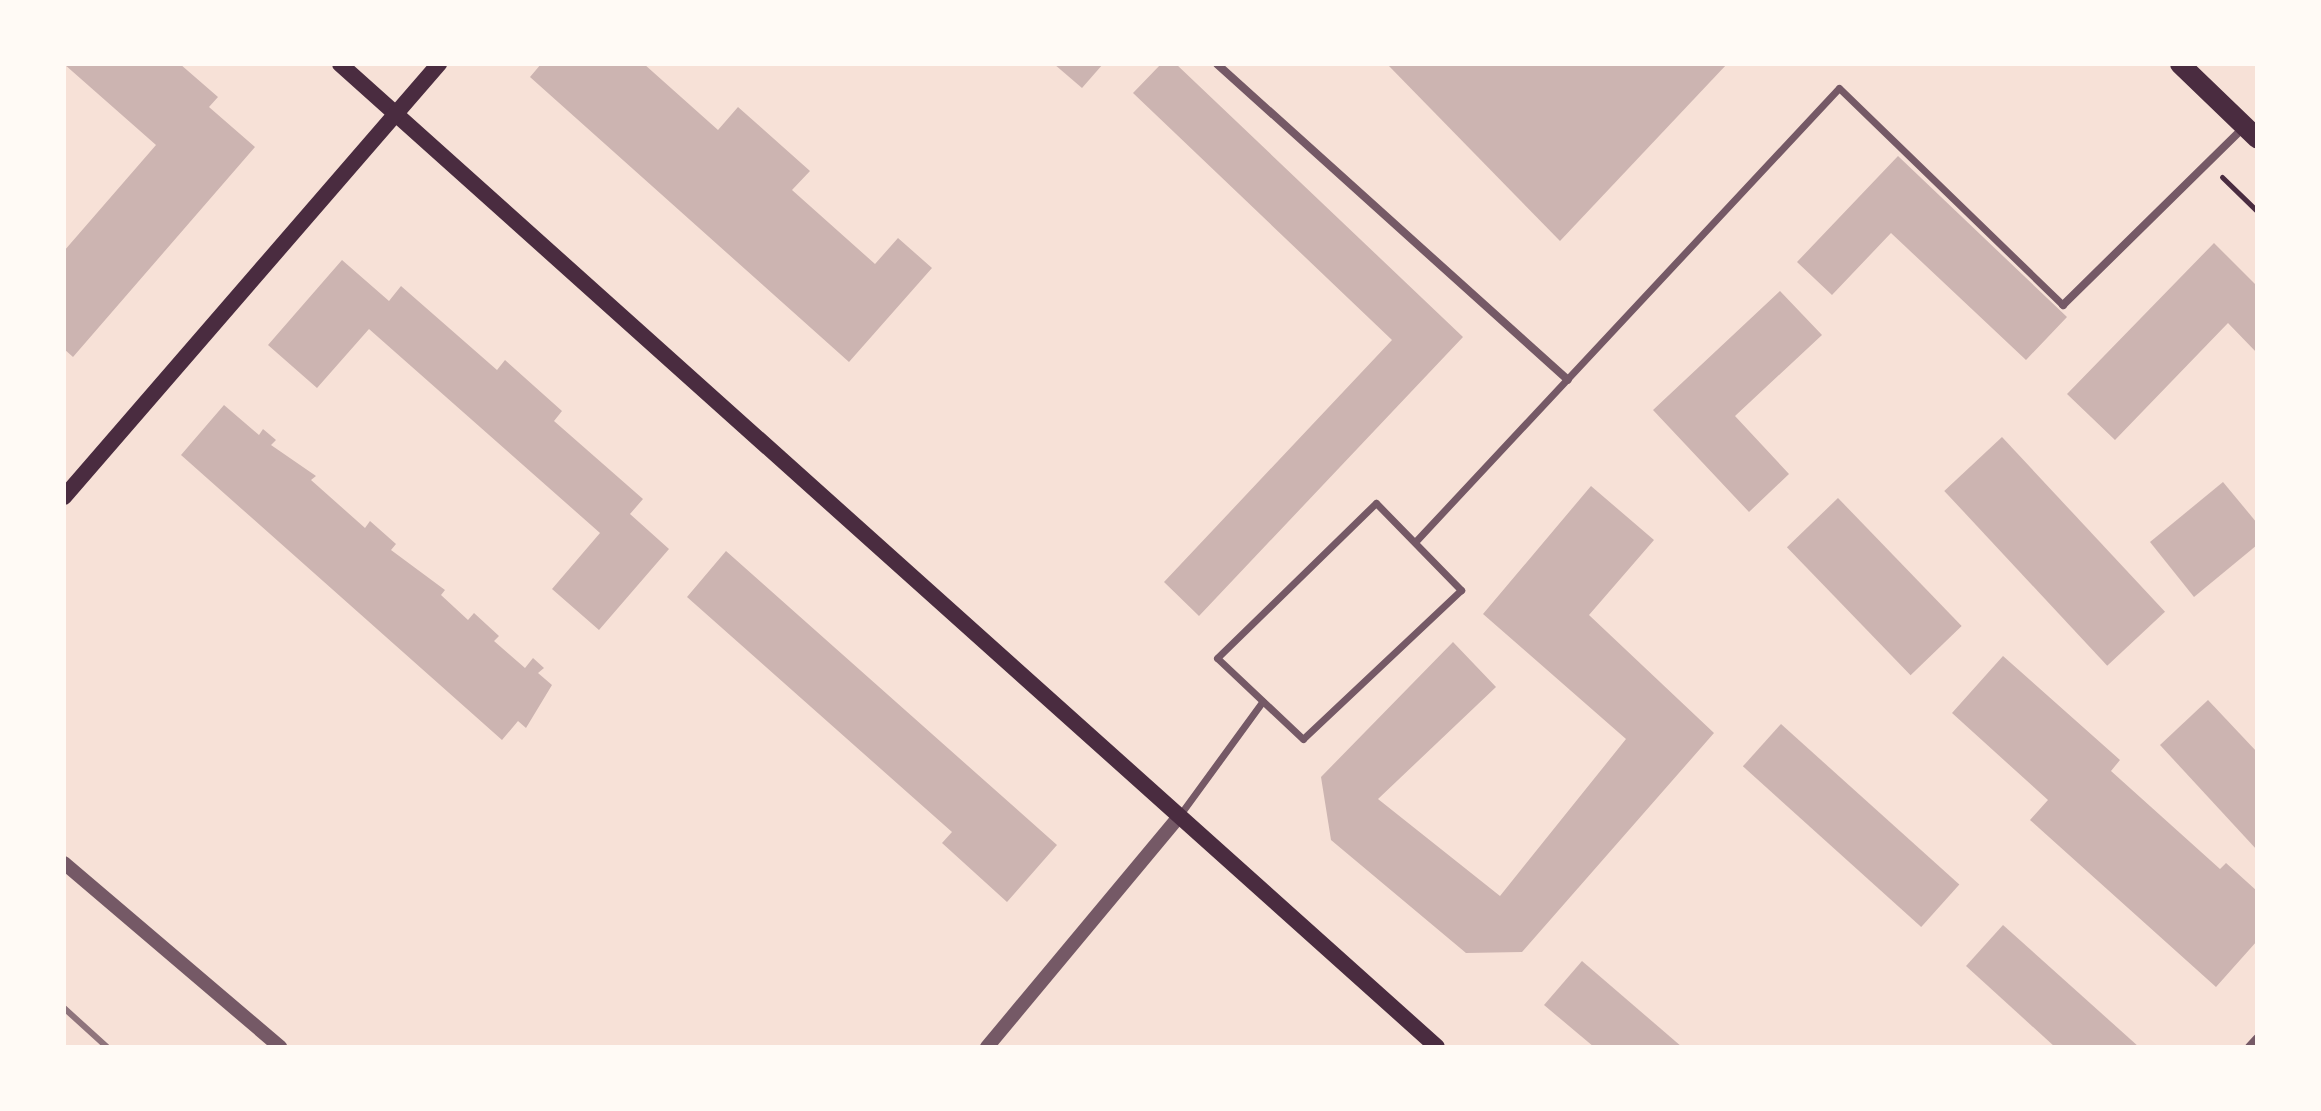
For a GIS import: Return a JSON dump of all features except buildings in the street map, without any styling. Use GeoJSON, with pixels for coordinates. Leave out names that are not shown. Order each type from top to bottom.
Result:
{"type":"FeatureCollection","features":[{"type":"Feature","properties":{"kind":"main road"},"geometry":{"type":"LineString","coordinates":[[340,64],[1176,820],[1437,1047]]}},
{"type":"Feature","properties":{"kind":"main road"},"geometry":{"type":"LineString","coordinates":[[64,497],[439,64]]}},
{"type":"Feature","properties":{"kind":"main road"},"geometry":{"type":"LineString","coordinates":[[2180,64],[2251,132]]}},
{"type":"Feature","properties":{"kind":"street"},"geometry":{"type":"LineString","coordinates":[[1217,64],[1568,380]]}},
{"type":"Feature","properties":{"kind":"street"},"geometry":{"type":"LineString","coordinates":[[1415,542],[1839,88],[2063,305],[2251,132]]}},
{"type":"Feature","properties":{"kind":"street"},"geometry":{"type":"LineString","coordinates":[[1376,503],[1415,542],[1461,590],[1303,739],[1217,658],[1376,503]]}},
{"type":"Feature","properties":{"kind":"street"},"geometry":{"type":"LineString","coordinates":[[987,1047],[1176,820],[1263,701]]}},
{"type":"Feature","properties":{"kind":"street"},"geometry":{"type":"LineString","coordinates":[[64,863],[280,1047]]}},
{"type":"Feature","properties":{"kind":"street"},"geometry":{"type":"LineString","coordinates":[[2249,1047],[2257,1038]]}},
{"type":"Feature","properties":{"kind":"railway"},"geometry":{"type":"LineString","coordinates":[[64,1008],[107,1047]]}}]}
